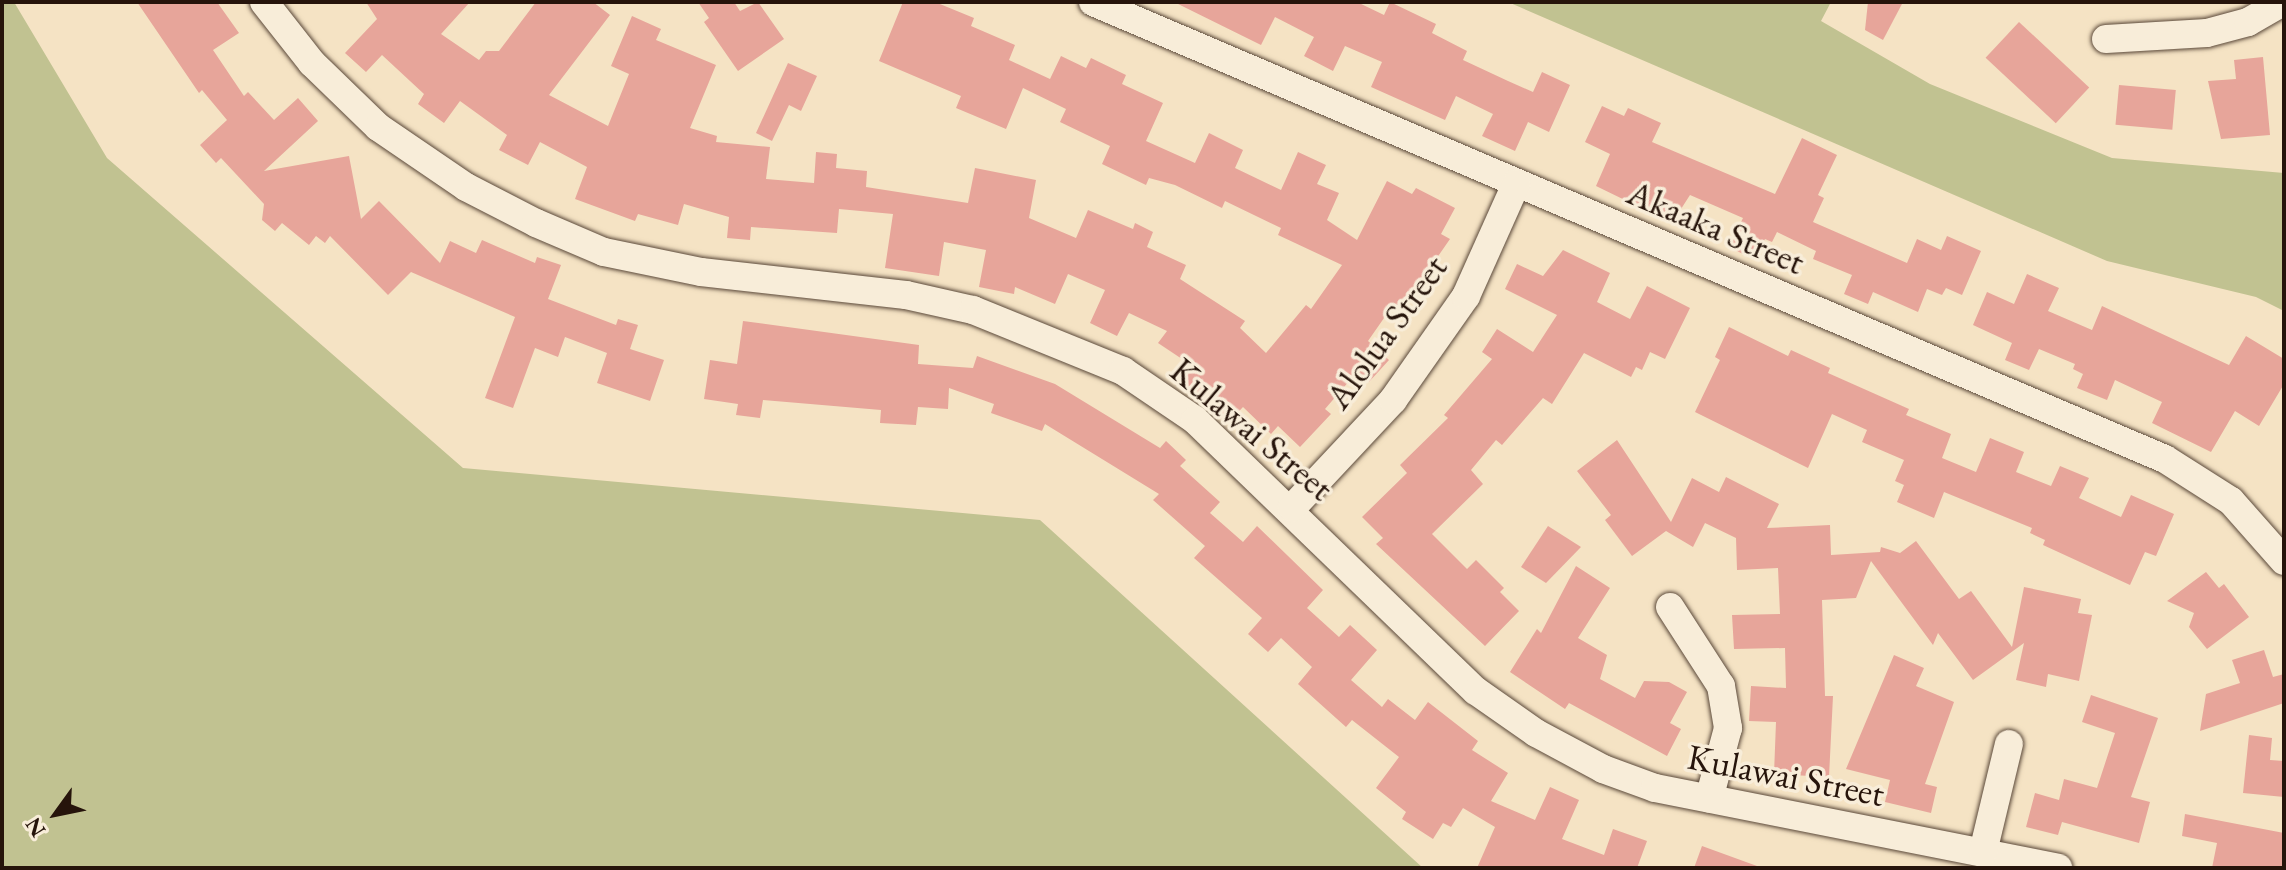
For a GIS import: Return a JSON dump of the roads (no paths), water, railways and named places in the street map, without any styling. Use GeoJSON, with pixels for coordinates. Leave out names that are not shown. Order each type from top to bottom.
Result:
{"type":"FeatureCollection","features":[{"type":"Feature","properties":{"kind":"street","name":"Kulawai Street"},"geometry":{"type":"LineString","coordinates":[[264,2],[312,63],[378,127],[466,187],[536,223],[604,252],[701,272],[906,295],[973,310],[1039,333],[1123,371],[1195,420],[1292,508],[1476,691],[1524,725],[1603,769],[1709,799],[2058,868]]}},
{"type":"Feature","properties":{"kind":"street","name":"Akaaka Street"},"geometry":{"type":"LineString","coordinates":[[1093,2],[2165,459],[2231,501],[2284,561]]}},
{"type":"Feature","properties":{"kind":"street"},"geometry":{"type":"LineString","coordinates":[[2106,39],[2207,33],[2248,22],[2283,2]]}},
{"type":"Feature","properties":{"kind":"street","name":"Alolua Street"},"geometry":{"type":"LineString","coordinates":[[1292,508],[1393,400],[1466,296],[1516,184]]}},
{"type":"Feature","properties":{"kind":"street"},"geometry":{"type":"LineString","coordinates":[[1670,607],[1721,686],[1728,728],[1709,799]]}},
{"type":"Feature","properties":{"kind":"street"},"geometry":{"type":"LineString","coordinates":[[1983,852],[2009,744]]}}]}
